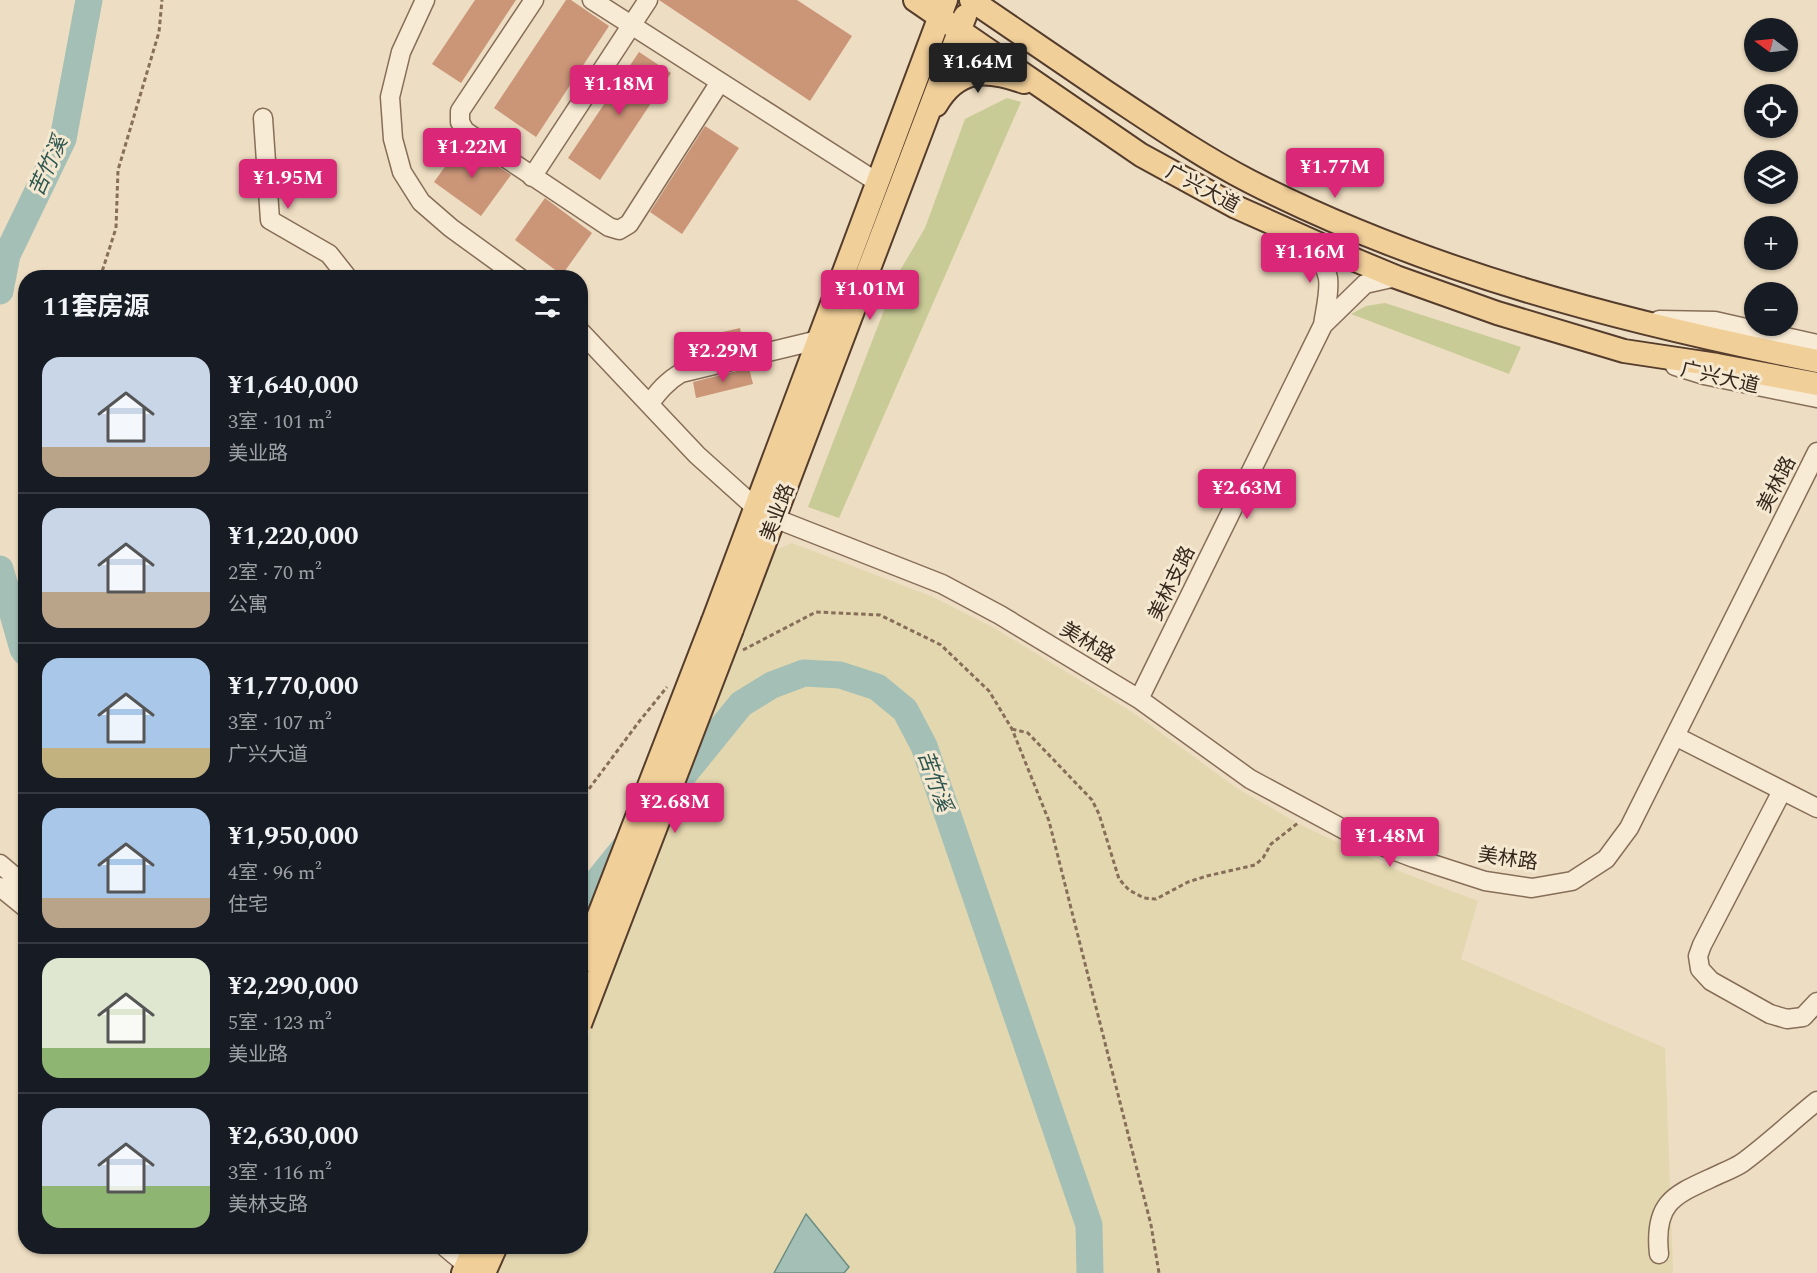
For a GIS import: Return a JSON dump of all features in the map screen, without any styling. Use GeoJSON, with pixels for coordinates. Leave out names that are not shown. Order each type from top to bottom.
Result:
{"type":"FeatureCollection","features":[{"type":"Feature","properties":{"kind":"main road","name":"广兴大道"},"geometry":{"type":"LineString","coordinates":[[915,0],[943,8],[960,30],[1141,155],[1236,207],[1308,240],[1396,276],[1497,313],[1624,351],[1717,365],[1817,384]]}},
{"type":"Feature","properties":{"kind":"main road","name":"广兴大道"},"geometry":{"type":"LineString","coordinates":[[972,0],[1158,127],[1248,180],[1320,215],[1403,248],[1507,284],[1631,319],[1817,361]]}},
{"type":"Feature","properties":{"kind":"main road","name":"美业路"},"geometry":{"type":"LineString","coordinates":[[588,1002],[765,513],[972,0]]}},
{"type":"Feature","properties":{"kind":"main road","name":"美业路"},"geometry":{"type":"LineString","coordinates":[[765,513],[818,340],[943,8]]}},
{"type":"Feature","properties":{"kind":"main road"},"geometry":{"type":"LineString","coordinates":[[919,135],[938,101],[950,88],[974,73],[999,74],[1048,91],[1046,78],[1049,71],[1061,66],[1073,69]]}},
{"type":"Feature","properties":{"kind":"main road","name":"美业路"},"geometry":{"type":"LineString","coordinates":[[588,945],[723,625]]}},
{"type":"Feature","properties":{"kind":"street"},"geometry":{"type":"LineString","coordinates":[[425,0],[401,52],[390,97],[393,139],[402,172],[421,202],[451,228],[509,270]]}},
{"type":"Feature","properties":{"kind":"street"},"geometry":{"type":"LineString","coordinates":[[534,0],[460,111],[460,122],[465,131],[609,227],[619,230],[629,224],[720,82]]}},
{"type":"Feature","properties":{"kind":"street"},"geometry":{"type":"LineString","coordinates":[[592,0],[877,182]]}},
{"type":"Feature","properties":{"kind":"street"},"geometry":{"type":"LineString","coordinates":[[532,177],[648,0]]}},
{"type":"Feature","properties":{"kind":"street"},"geometry":{"type":"LineString","coordinates":[[263,118],[270,220],[328,254],[341,270]]}},
{"type":"Feature","properties":{"kind":"street"},"geometry":{"type":"LineString","coordinates":[[1308,240],[1322,261],[1328,278],[1323,325]]}},
{"type":"Feature","properties":{"kind":"street"},"geometry":{"type":"LineString","coordinates":[[1323,325],[1365,284],[1396,276]]}},
{"type":"Feature","properties":{"kind":"street","name":"广兴大道"},"geometry":{"type":"LineString","coordinates":[[1631,319],[1714,321],[1817,344]]}},
{"type":"Feature","properties":{"kind":"street","name":"美林支路"},"geometry":{"type":"LineString","coordinates":[[1139,699],[1323,325]]}},
{"type":"Feature","properties":{"kind":"street"},"geometry":{"type":"LineString","coordinates":[[588,339],[697,455],[765,513]]}},
{"type":"Feature","properties":{"kind":"street"},"geometry":{"type":"LineString","coordinates":[[649,404],[670,379],[681,373],[818,340]]}},
{"type":"Feature","properties":{"kind":"street","name":"广兴大道"},"geometry":{"type":"LineString","coordinates":[[1624,351],[1704,375],[1817,398]]}},
{"type":"Feature","properties":{"kind":"street","name":"美林路"},"geometry":{"type":"LineString","coordinates":[[765,513],[942,584],[1000,615],[1139,699],[1250,779],[1356,836],[1485,881],[1532,888],[1572,881],[1606,859],[1629,828],[1817,452]]}},
{"type":"Feature","properties":{"kind":"street"},"geometry":{"type":"LineString","coordinates":[[1675,736],[1817,808]]}},
{"type":"Feature","properties":{"kind":"street"},"geometry":{"type":"LineString","coordinates":[[1782,791],[1702,945],[1698,956],[1700,969],[1710,981],[1770,1014],[1787,1019],[1803,1017],[1817,1002]]}},
{"type":"Feature","properties":{"kind":"street"},"geometry":{"type":"LineString","coordinates":[[0,864],[18,879]]}},
{"type":"Feature","properties":{"kind":"street"},"geometry":{"type":"LineString","coordinates":[[0,887],[18,902]]}},
{"type":"Feature","properties":{"kind":"street"},"geometry":{"type":"LineString","coordinates":[[1659,1254],[1657,1236],[1659,1219],[1678,1194],[1741,1164],[1817,1101]]}},
{"type":"Feature","properties":{"kind":"path"},"geometry":{"type":"LineString","coordinates":[[103,270],[117,228],[118,170],[159,32],[162,0]]}},
{"type":"Feature","properties":{"kind":"path"},"geometry":{"type":"LineString","coordinates":[[739,652],[816,612],[880,615],[941,645],[989,692],[1012,729],[1049,821],[1151,1226],[1159,1273]]}},
{"type":"Feature","properties":{"kind":"path"},"geometry":{"type":"LineString","coordinates":[[588,790],[665,687],[674,683]]}},
{"type":"Feature","properties":{"kind":"path"},"geometry":{"type":"LineString","coordinates":[[1012,729],[1028,733],[1092,800],[1099,814],[1119,879],[1129,890],[1144,898],[1156,899],[1188,882],[1255,865],[1263,858],[1271,844],[1311,813]]}},
{"type":"Feature","properties":{"kind":"shaded area"},"geometry":{"type":"Polygon","coordinates":[[[792,543],[933,597],[996,629],[1135,714],[1238,789],[1299,824],[1406,874],[1478,901],[1461,959],[1665,1048],[1673,1273],[497,1273],[504,1254],[588,1254],[588,1036],[773,551],[792,543]]]}},
{"type":"Feature","properties":{"kind":"green space"},"geometry":{"type":"Polygon","coordinates":[[[1007,98],[1021,102],[839,518],[808,507],[898,274],[925,228],[965,119],[1007,98]]]}},
{"type":"Feature","properties":{"kind":"green space"},"geometry":{"type":"Polygon","coordinates":[[[1385,303],[1521,347],[1509,374],[1351,314],[1366,306],[1385,303]]]}},
{"type":"Feature","properties":{"kind":"water"},"geometry":{"type":"Polygon","coordinates":[[[806,1214],[849,1267],[844,1273],[774,1273],[806,1214]]]}},
{"type":"Feature","properties":{"kind":"building"},"geometry":{"type":"Polygon","coordinates":[[[475,0],[516,0],[461,83],[432,64],[475,0]]]}},
{"type":"Feature","properties":{"kind":"building"},"geometry":{"type":"Polygon","coordinates":[[[566,0],[571,0],[609,26],[536,137],[494,108],[566,0]]]}},
{"type":"Feature","properties":{"kind":"building"},"geometry":{"type":"Polygon","coordinates":[[[659,0],[797,0],[852,36],[810,101],[659,0]]]}},
{"type":"Feature","properties":{"kind":"building"},"geometry":{"type":"Polygon","coordinates":[[[639,52],[671,73],[600,180],[568,158],[639,52]]]}},
{"type":"Feature","properties":{"kind":"building"},"geometry":{"type":"Polygon","coordinates":[[[705,126],[739,148],[682,234],[650,212],[705,126]]]}},
{"type":"Feature","properties":{"kind":"building"},"geometry":{"type":"Polygon","coordinates":[[[462,143],[511,175],[481,216],[434,182],[462,143]]]}},
{"type":"Feature","properties":{"kind":"building"},"geometry":{"type":"Polygon","coordinates":[[[545,198],[592,233],[566,270],[555,270],[515,240],[545,198]]]}},
{"type":"Feature","properties":{"kind":"building"},"geometry":{"type":"Polygon","coordinates":[[[740,328],[744,346],[688,360],[683,341],[740,328]]]}},
{"type":"Feature","properties":{"kind":"building"},"geometry":{"type":"Polygon","coordinates":[[[749,368],[753,384],[696,398],[693,382],[749,368]]]}},
{"type":"Feature","properties":{"kind":"waterway","name":"苦竹溪"},"geometry":{"type":"LineString","coordinates":[[0,291],[7,255],[63,139],[89,0]]}},
{"type":"Feature","properties":{"kind":"waterway","name":"苦竹溪"},"geometry":{"type":"LineString","coordinates":[[0,569],[18,632]]}},
{"type":"Feature","properties":{"kind":"waterway","name":"苦竹溪"},"geometry":{"type":"LineString","coordinates":[[668,794],[741,704],[772,685],[804,673],[840,675],[877,687],[905,710],[924,746],[1089,1225],[1090,1273]]}},
{"type":"Feature","properties":{"kind":"waterway","name":"苦竹溪"},"geometry":{"type":"LineString","coordinates":[[588,893],[625,847]]}}]}
